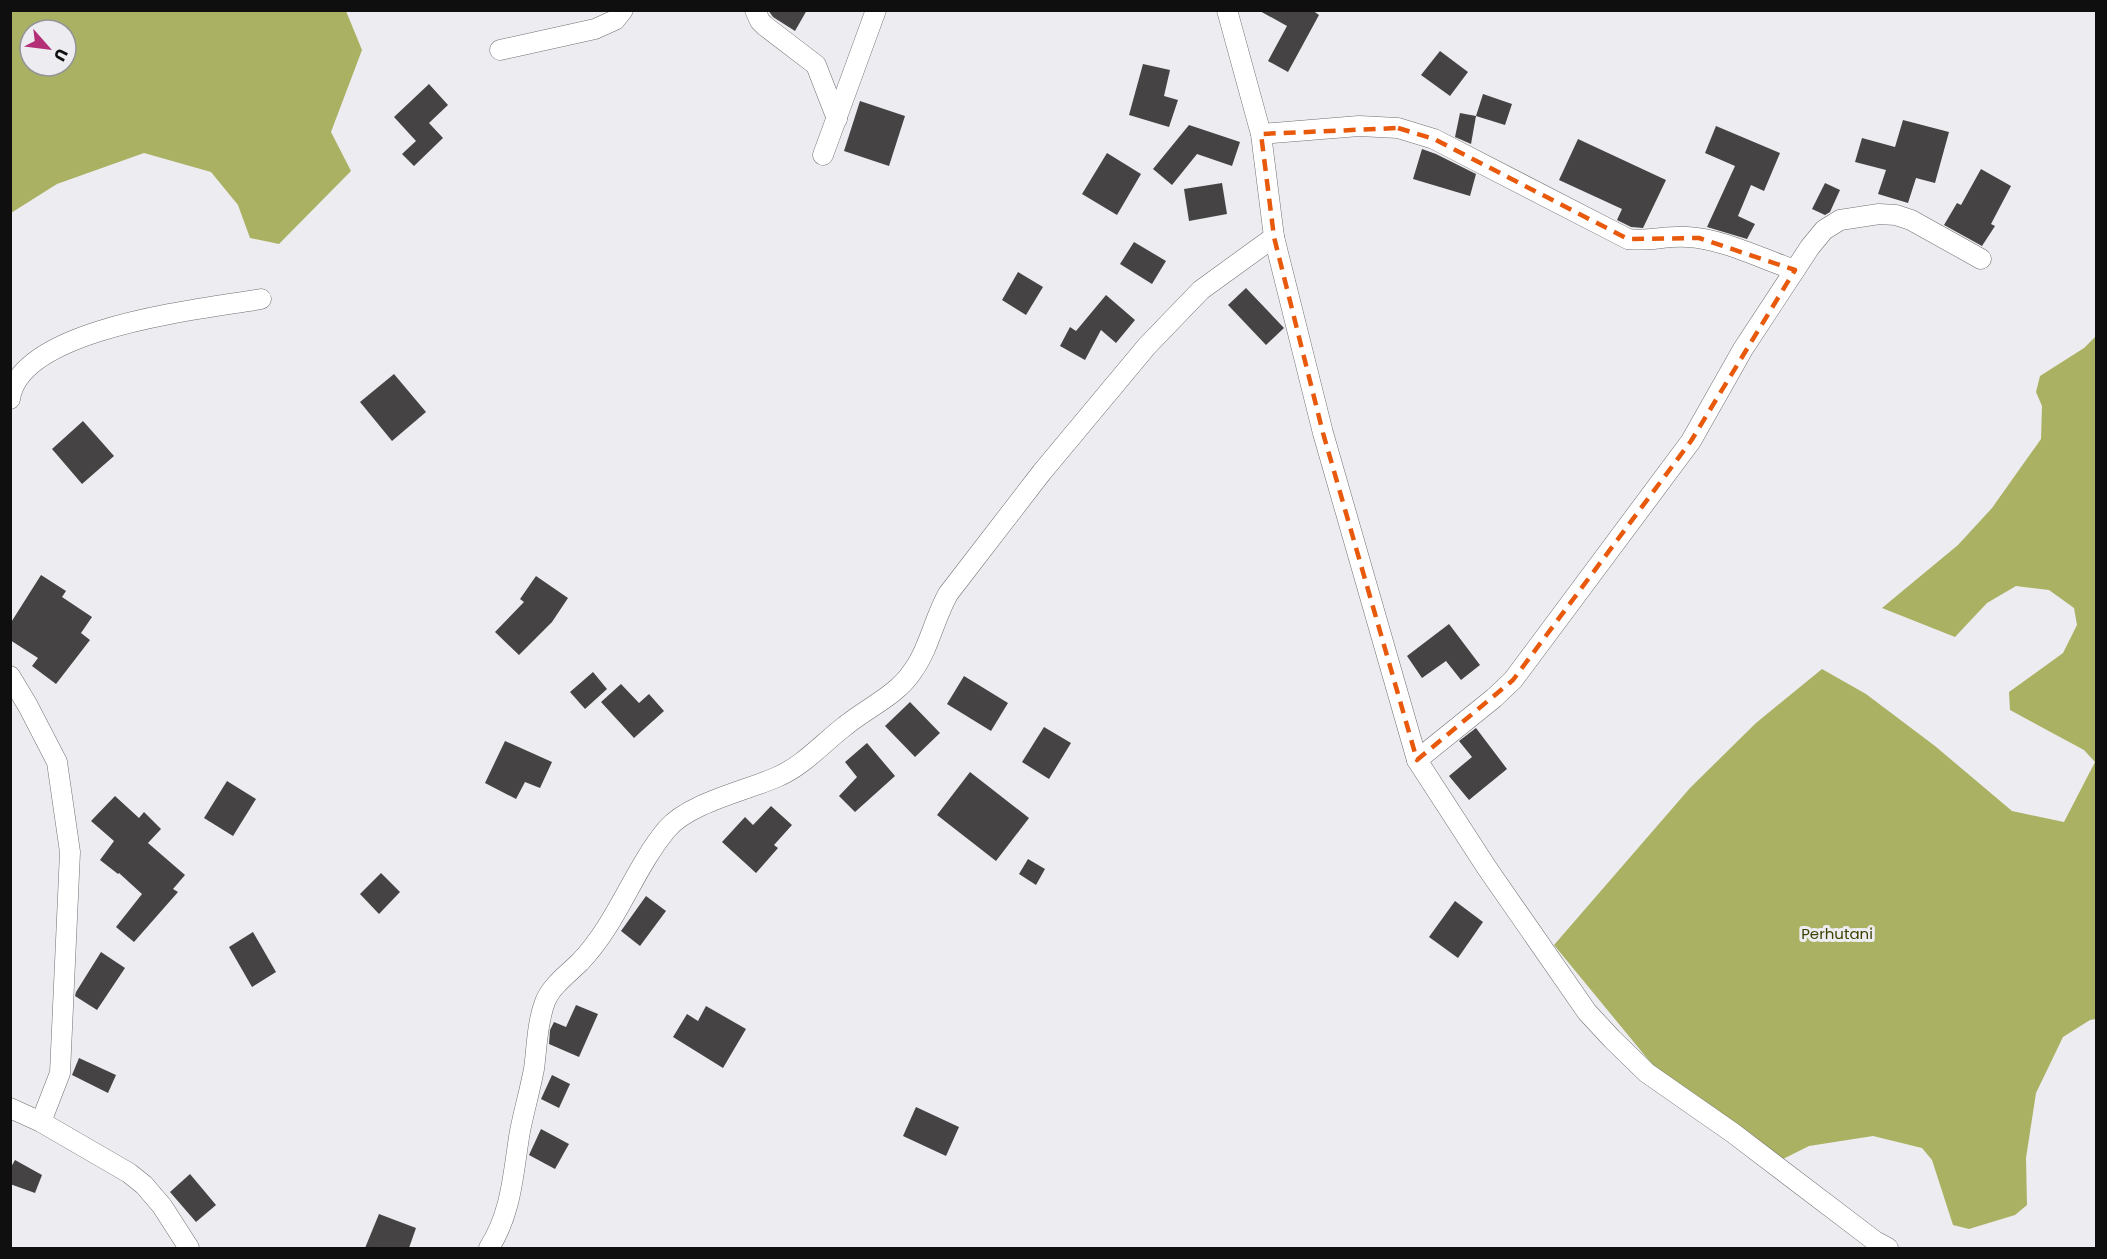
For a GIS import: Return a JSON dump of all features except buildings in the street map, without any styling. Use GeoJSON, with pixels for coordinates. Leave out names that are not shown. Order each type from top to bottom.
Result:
{"type":"FeatureCollection","features":[{"type":"Feature","properties":{"kind":"street"},"geometry":{"type":"LineString","coordinates":[[500,50],[595,29],[615,20],[623,10]]}},
{"type":"Feature","properties":{"kind":"street"},"geometry":{"type":"LineString","coordinates":[[755,10],[760,21],[816,65],[837,119]]}},
{"type":"Feature","properties":{"kind":"street"},"geometry":{"type":"LineString","coordinates":[[824,155],[876,10]]}},
{"type":"Feature","properties":{"kind":"street"},"geometry":{"type":"LineString","coordinates":[[1227,10],[1261,134],[1274,237],[1323,433],[1417,760],[1487,868],[1587,1012],[1612,1039],[1647,1073],[1733,1133],[1888,1248]]}},
{"type":"Feature","properties":{"kind":"street"},"geometry":{"type":"LineString","coordinates":[[1261,134],[1359,126],[1398,128],[1434,139],[1628,239],[1642,241],[1674,236],[1699,238],[1795,270]]}},
{"type":"Feature","properties":{"kind":"street"},"geometry":{"type":"LineString","coordinates":[[1417,760],[1487,705],[1513,680],[1691,441],[1743,350],[1810,247],[1824,230],[1840,220],[1879,214],[1896,215],[1911,220],[1980,259]]}},
{"type":"Feature","properties":{"kind":"street"},"geometry":{"type":"LineString","coordinates":[[489,1248],[506,1215],[514,1183],[521,1126],[534,1071],[540,1019],[545,1000],[553,988],[598,943],[653,849],[668,828],[682,815],[778,777],[800,764],[846,725],[900,686],[920,661],[938,612],[948,594],[1042,472],[1147,346],[1201,290],[1274,237]]}},
{"type":"Feature","properties":{"kind":"street"},"geometry":{"type":"LineString","coordinates":[[10,399],[22,373],[34,362],[90,333],[128,322],[261,299]]}},
{"type":"Feature","properties":{"kind":"street"},"geometry":{"type":"LineString","coordinates":[[10,676],[57,762],[70,852],[60,1073],[41,1122]]}},
{"type":"Feature","properties":{"kind":"street"},"geometry":{"type":"LineString","coordinates":[[10,1107],[41,1122],[129,1173],[144,1185],[162,1206],[189,1248]]}},
{"type":"Feature","properties":{"kind":"highlighted area"},"geometry":{"type":"Polygon","coordinates":[[[1398,128],[1434,139],[1628,239],[1699,238],[1795,270],[1691,441],[1513,680],[1417,760],[1323,433],[1274,237],[1261,134],[1398,128]]]}},
{"type":"Feature","properties":{"kind":"green space"},"geometry":{"type":"Polygon","coordinates":[[[11,10],[346,11],[362,50],[331,132],[351,171],[279,244],[250,238],[238,205],[211,172],[144,153],[57,184],[11,213],[11,10]]]}},
{"type":"Feature","properties":{"kind":"green space","name":"Perhutani"},"geometry":{"type":"Polygon","coordinates":[[[2096,336],[2096,1019],[2090,1020],[2063,1037],[2036,1093],[2026,1158],[2027,1205],[2015,1215],[1969,1229],[1953,1225],[1932,1160],[1922,1148],[1873,1136],[1809,1146],[1777,1162],[1665,1080],[1554,945],[1690,788],[1756,723],[1822,669],[1866,694],[1935,746],[2012,811],[2064,822],[2095,762],[2084,750],[2010,710],[2009,692],[2063,653],[2077,625],[2074,608],[2049,590],[2016,586],[1987,603],[1955,637],[1882,608],[1958,545],[1992,508],[2041,439],[2042,406],[2036,392],[2040,376],[2084,348],[2096,336]]]}}]}
